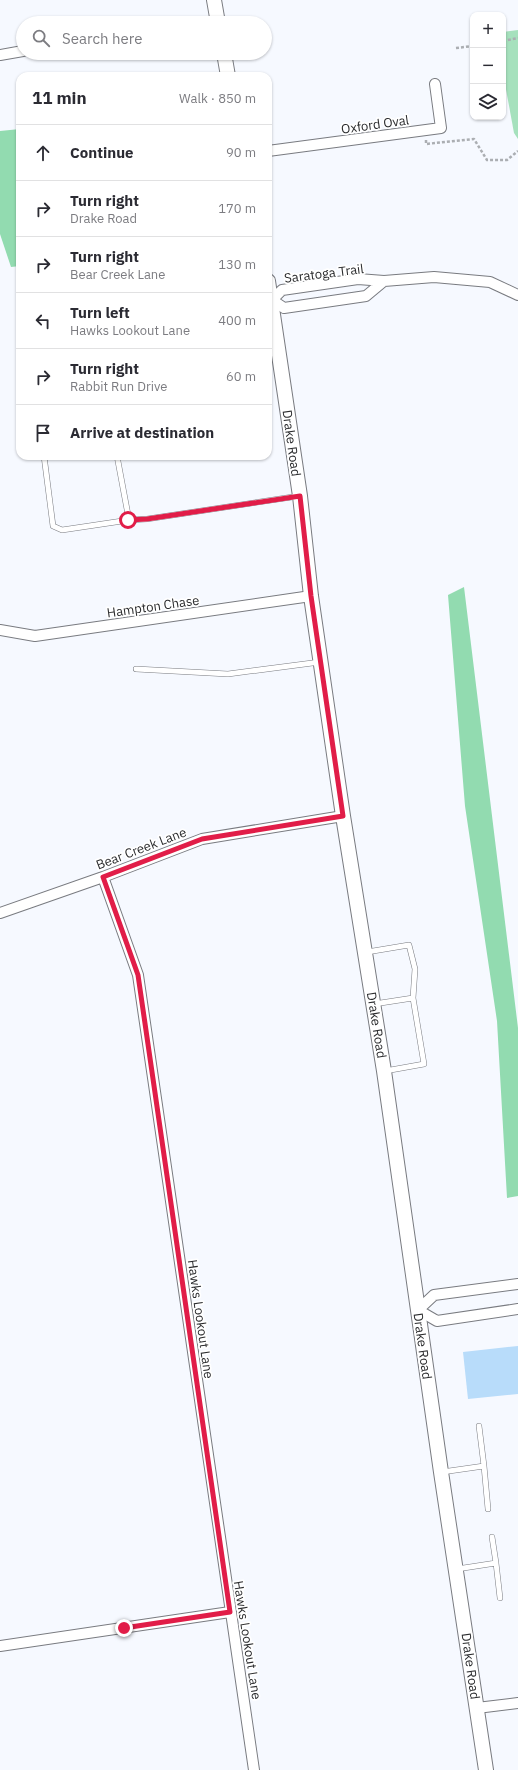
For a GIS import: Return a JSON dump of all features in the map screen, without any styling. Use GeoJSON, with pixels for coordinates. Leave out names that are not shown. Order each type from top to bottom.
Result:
{"type":"FeatureCollection","features":[{"type":"Feature","properties":{"kind":"street"},"geometry":{"type":"LineString","coordinates":[[214,0],[217,16]]}},
{"type":"Feature","properties":{"kind":"street"},"geometry":{"type":"LineString","coordinates":[[0,54],[16,52]]}},
{"type":"Feature","properties":{"kind":"street"},"geometry":{"type":"LineString","coordinates":[[225,60],[227,72]]}},
{"type":"Feature","properties":{"kind":"street","name":"Oxford Oval"},"geometry":{"type":"LineString","coordinates":[[272,150],[441,128],[435,84]]}},
{"type":"Feature","properties":{"kind":"street","name":"Saratoga Trail"},"geometry":{"type":"LineString","coordinates":[[384,281],[366,296],[284,308],[272,300],[282,290],[358,279],[384,281],[434,277],[490,282],[518,295]]}},
{"type":"Feature","properties":{"kind":"street","name":"Drake Road"},"geometry":{"type":"LineString","coordinates":[[272,300],[300,496],[311,596],[343,816],[374,1004],[441,1472],[486,1770]]}},
{"type":"Feature","properties":{"kind":"street","name":"Hampton Chase"},"geometry":{"type":"LineString","coordinates":[[0,630],[35,636],[311,596]]}},
{"type":"Feature","properties":{"kind":"street","name":"Bear Creek Lane"},"geometry":{"type":"LineString","coordinates":[[0,913],[103,877],[202,839],[343,816]]}},
{"type":"Feature","properties":{"kind":"street","name":"Hawks Lookout Lane"},"geometry":{"type":"LineString","coordinates":[[103,877],[138,975],[254,1770]]}},
{"type":"Feature","properties":{"kind":"street"},"geometry":{"type":"LineString","coordinates":[[518,1284],[434,1295],[418,1310],[437,1321],[518,1309]]}},
{"type":"Feature","properties":{"kind":"street"},"geometry":{"type":"LineString","coordinates":[[0,1646],[230,1612]]}},
{"type":"Feature","properties":{"kind":"street"},"geometry":{"type":"LineString","coordinates":[[477,1708],[518,1703]]}},
{"type":"Feature","properties":{"kind":"lane"},"geometry":{"type":"LineString","coordinates":[[45,460],[53,526],[62,530],[300,496]]}},
{"type":"Feature","properties":{"kind":"lane"},"geometry":{"type":"LineString","coordinates":[[118,460],[128,520]]}},
{"type":"Feature","properties":{"kind":"lane"},"geometry":{"type":"LineString","coordinates":[[136,669],[228,674],[321,662]]}},
{"type":"Feature","properties":{"kind":"lane"},"geometry":{"type":"LineString","coordinates":[[365,952],[410,945],[415,969],[413,998],[424,1064],[384,1071]]}},
{"type":"Feature","properties":{"kind":"lane"},"geometry":{"type":"LineString","coordinates":[[374,1004],[413,998]]}},
{"type":"Feature","properties":{"kind":"lane"},"geometry":{"type":"LineString","coordinates":[[479,1426],[488,1509]]}},
{"type":"Feature","properties":{"kind":"lane"},"geometry":{"type":"LineString","coordinates":[[441,1472],[484,1466]]}},
{"type":"Feature","properties":{"kind":"lane"},"geometry":{"type":"LineString","coordinates":[[492,1537],[500,1598]]}},
{"type":"Feature","properties":{"kind":"lane"},"geometry":{"type":"LineString","coordinates":[[456,1569],[496,1563]]}},
{"type":"Feature","properties":{"kind":"path"},"geometry":{"type":"LineString","coordinates":[[506,40],[518,38]]}},
{"type":"Feature","properties":{"kind":"path"},"geometry":{"type":"LineString","coordinates":[[456,48],[470,46]]}},
{"type":"Feature","properties":{"kind":"path"},"geometry":{"type":"LineString","coordinates":[[424,130],[426,144],[474,139],[487,160],[507,160],[518,151]]}},
{"type":"Feature","properties":{"kind":"green space"},"geometry":{"type":"Polygon","coordinates":[[[518,30],[518,139],[514,133],[506,89],[506,32],[518,30]]]}},
{"type":"Feature","properties":{"kind":"green space"},"geometry":{"type":"Polygon","coordinates":[[[16,129],[16,266],[11,267],[0,234],[0,131],[16,129]]]}},
{"type":"Feature","properties":{"kind":"green space"},"geometry":{"type":"Polygon","coordinates":[[[464,587],[518,1028],[518,1196],[507,1198],[497,1021],[465,806],[448,595],[464,587]]]}},
{"type":"Feature","properties":{"kind":"water"},"geometry":{"type":"Polygon","coordinates":[[[518,1346],[518,1394],[468,1399],[463,1352],[518,1346]]]}},
{"type":"Feature","properties":{"kind":"route"},"geometry":{"type":"LineString","coordinates":[[124,1628],[230,1612],[138,975],[103,877],[202,839],[343,816],[311,596],[300,496],[147,519],[128,520]]}}]}
